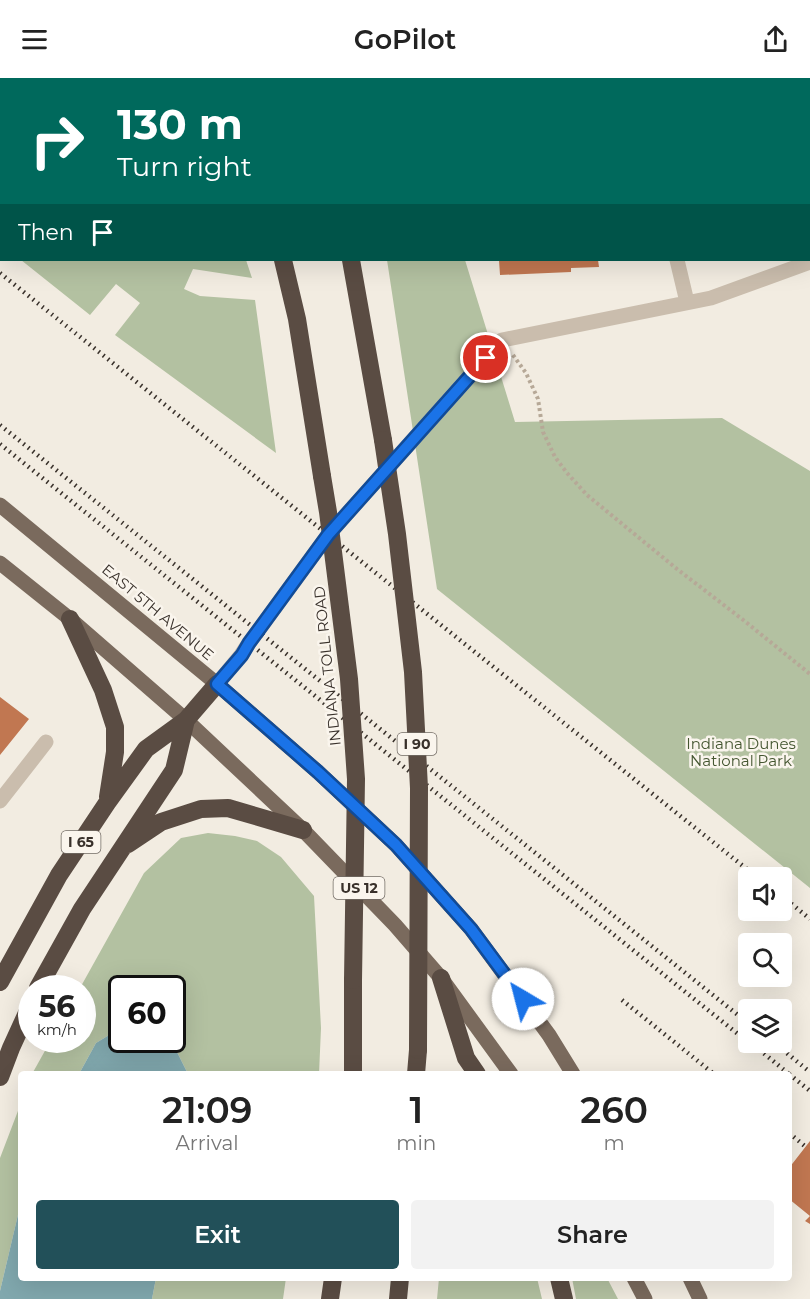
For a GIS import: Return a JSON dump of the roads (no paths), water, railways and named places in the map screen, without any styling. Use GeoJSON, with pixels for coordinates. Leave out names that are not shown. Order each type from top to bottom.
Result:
{"type":"FeatureCollection","features":[{"type":"Feature","properties":{"kind":"highway","name":"INDIANA TOLL ROAD"},"geometry":{"type":"LineString","coordinates":[[283,261],[297,319],[328,512],[349,679],[356,779],[353,1071]]}},
{"type":"Feature","properties":{"kind":"highway","name":"I 90"},"geometry":{"type":"LineString","coordinates":[[351,261],[383,440],[397,534],[413,672],[419,788],[416,1071]]}},
{"type":"Feature","properties":{"kind":"highway"},"geometry":{"type":"LineString","coordinates":[[70,619],[103,690],[115,727],[115,752],[107,803]]}},
{"type":"Feature","properties":{"kind":"highway","name":"I 65"},"geometry":{"type":"LineString","coordinates":[[0,982],[59,875],[146,749],[186,720],[217,684]]}},
{"type":"Feature","properties":{"kind":"highway","name":"I 65"},"geometry":{"type":"LineString","coordinates":[[45,975],[82,909],[174,770],[186,720]]}},
{"type":"Feature","properties":{"kind":"highway"},"geometry":{"type":"LineString","coordinates":[[121,848],[161,822],[201,809],[228,808],[303,830]]}},
{"type":"Feature","properties":{"kind":"highway"},"geometry":{"type":"LineString","coordinates":[[441,978],[466,1058],[475,1071]]}},
{"type":"Feature","properties":{"kind":"highway"},"geometry":{"type":"LineString","coordinates":[[0,1077],[18,1033]]}},
{"type":"Feature","properties":{"kind":"highway"},"geometry":{"type":"LineString","coordinates":[[330,1299],[333,1281]]}},
{"type":"Feature","properties":{"kind":"highway"},"geometry":{"type":"LineString","coordinates":[[398,1299],[400,1281]]}},
{"type":"Feature","properties":{"kind":"highway"},"geometry":{"type":"LineString","coordinates":[[560,1281],[564,1299]]}},
{"type":"Feature","properties":{"kind":"main road","name":"EAST 5TH AVENUE"},"geometry":{"type":"LineString","coordinates":[[0,505],[217,684],[318,772],[396,845],[471,929],[549,1035],[571,1071]]}},
{"type":"Feature","properties":{"kind":"main road","name":"US 12"},"geometry":{"type":"LineString","coordinates":[[0,563],[70,619],[186,720],[303,830],[395,925],[441,978],[509,1071]]}},
{"type":"Feature","properties":{"kind":"main road"},"geometry":{"type":"LineString","coordinates":[[636,1281],[645,1299]]}},
{"type":"Feature","properties":{"kind":"main road"},"geometry":{"type":"LineString","coordinates":[[691,1281],[700,1299]]}},
{"type":"Feature","properties":{"kind":"lane"},"geometry":{"type":"LineString","coordinates":[[677,261],[687,302]]}},
{"type":"Feature","properties":{"kind":"lane"},"geometry":{"type":"LineString","coordinates":[[217,684],[242,655],[328,535],[502,340],[711,298],[810,262]]}},
{"type":"Feature","properties":{"kind":"lane"},"geometry":{"type":"LineString","coordinates":[[0,801],[46,742]]}},
{"type":"Feature","properties":{"kind":"water"},"geometry":{"type":"Polygon","coordinates":[[[108,1036],[108,1053],[178,1053],[186,1071],[81,1071],[91,1053],[96,1053],[96,1043],[108,1036]]]}},
{"type":"Feature","properties":{"kind":"water"},"geometry":{"type":"Polygon","coordinates":[[[18,1215],[18,1281],[155,1281],[152,1299],[0,1299],[18,1215]]]}},
{"type":"Feature","properties":{"kind":"railway"},"geometry":{"type":"LineString","coordinates":[[0,273],[744,867]]}},
{"type":"Feature","properties":{"kind":"railway"},"geometry":{"type":"LineString","coordinates":[[0,425],[738,1015]]}},
{"type":"Feature","properties":{"kind":"railway"},"geometry":{"type":"LineString","coordinates":[[0,444],[738,1034]]}},
{"type":"Feature","properties":{"kind":"railway"},"geometry":{"type":"LineString","coordinates":[[792,904],[810,919]]}},
{"type":"Feature","properties":{"kind":"railway"},"geometry":{"type":"LineString","coordinates":[[622,1000],[710,1071]]}},
{"type":"Feature","properties":{"kind":"railway"},"geometry":{"type":"LineString","coordinates":[[763,1053],[785,1071]]}},
{"type":"Feature","properties":{"kind":"railway"},"geometry":{"type":"LineString","coordinates":[[787,1053],[810,1072]]}},
{"type":"Feature","properties":{"kind":"railway"},"geometry":{"type":"LineString","coordinates":[[792,1076],[810,1091]]}},
{"type":"Feature","properties":{"kind":"railway"},"geometry":{"type":"LineString","coordinates":[[792,1135],[806,1147]]}},
{"type":"Feature","properties":{"kind":"park label","name":"Indiana Dunes National Park"},"geometry":{"type":"Point","coordinates":[741,752]}}]}
